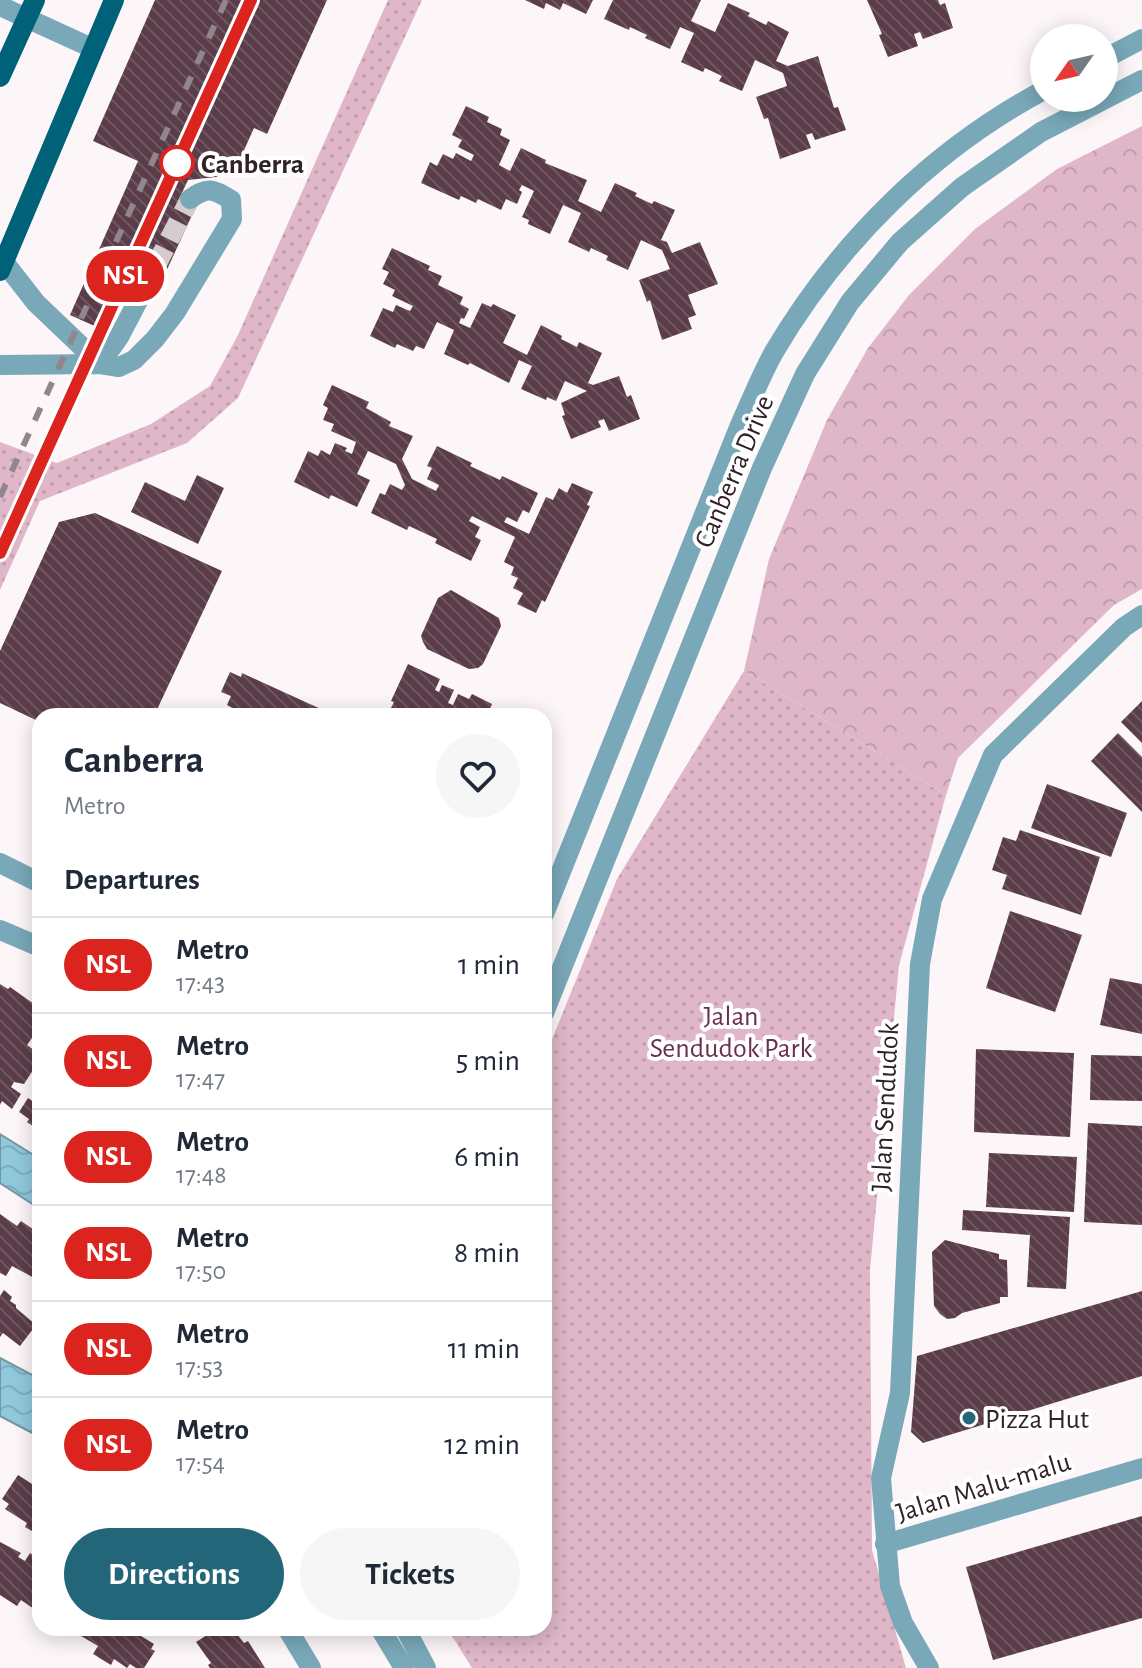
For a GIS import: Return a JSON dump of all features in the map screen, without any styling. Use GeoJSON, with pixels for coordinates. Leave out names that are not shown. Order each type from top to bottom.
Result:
{"type":"FeatureCollection","features":[{"type":"Feature","properties":{"kind":"main road"},"geometry":{"type":"LineString","coordinates":[[2,266],[114,0]]}},
{"type":"Feature","properties":{"kind":"main road"},"geometry":{"type":"LineString","coordinates":[[0,77],[31,9]]}},
{"type":"Feature","properties":{"kind":"street"},"geometry":{"type":"LineString","coordinates":[[0,6],[31,9],[92,48]]}},
{"type":"Feature","properties":{"kind":"street"},"geometry":{"type":"LineString","coordinates":[[1118,52],[1142,39]]}},
{"type":"Feature","properties":{"kind":"street","name":"Canberra Drive"},"geometry":{"type":"LineString","coordinates":[[552,993],[762,468],[805,374],[850,302],[900,242],[962,187],[1041,132],[1142,80]]}},
{"type":"Feature","properties":{"kind":"street","name":"Canberra Drive"},"geometry":{"type":"LineString","coordinates":[[552,894],[740,425],[773,353],[820,284],[874,217],[934,162],[1030,99]]}},
{"type":"Feature","properties":{"kind":"street"},"geometry":{"type":"LineString","coordinates":[[0,365],[100,364],[119,367],[134,360],[175,313],[232,219],[231,200],[217,190],[201,191],[190,199]]}},
{"type":"Feature","properties":{"kind":"street"},"geometry":{"type":"LineString","coordinates":[[2,266],[57,325],[100,364]]}},
{"type":"Feature","properties":{"kind":"street"},"geometry":{"type":"LineString","coordinates":[[100,364],[119,337],[142,293]]}},
{"type":"Feature","properties":{"kind":"street","name":"Jalan Sendudok"},"geometry":{"type":"LineString","coordinates":[[929,1668],[903,1623],[890,1586],[881,1478],[900,1393],[920,964],[932,899],[993,755],[1124,627],[1142,615]]}},
{"type":"Feature","properties":{"kind":"street"},"geometry":{"type":"LineString","coordinates":[[0,863],[32,879]]}},
{"type":"Feature","properties":{"kind":"street"},"geometry":{"type":"LineString","coordinates":[[0,930],[32,944]]}},
{"type":"Feature","properties":{"kind":"street","name":"Jalan Malu-malu"},"geometry":{"type":"LineString","coordinates":[[885,1544],[1142,1468]]}},
{"type":"Feature","properties":{"kind":"street"},"geometry":{"type":"LineString","coordinates":[[292,1636],[311,1668]]}},
{"type":"Feature","properties":{"kind":"street"},"geometry":{"type":"LineString","coordinates":[[385,1636],[404,1668]]}},
{"type":"Feature","properties":{"kind":"street"},"geometry":{"type":"LineString","coordinates":[[409,1636],[426,1668]]}},
{"type":"Feature","properties":{"kind":"green space"},"geometry":{"type":"Polygon","coordinates":[[[388,0],[422,0],[238,398],[187,443],[40,501],[0,590],[0,442],[57,463],[151,424],[210,386],[237,337],[388,0]]]}},
{"type":"Feature","properties":{"kind":"green space"},"geometry":{"type":"Polygon","coordinates":[[[1142,126],[1142,589],[1114,605],[958,758],[946,795],[744,671],[769,559],[827,420],[868,348],[909,295],[975,229],[1057,169],[1142,126]]]}},
{"type":"Feature","properties":{"kind":"green space","name":"Jalan Sendudok Park"},"geometry":{"type":"Polygon","coordinates":[[[744,671],[946,795],[899,965],[870,1270],[872,1550],[906,1668],[472,1668],[452,1636],[552,1636],[552,1039],[617,879],[744,671]]]}},
{"type":"Feature","properties":{"kind":"water"},"geometry":{"type":"Polygon","coordinates":[[[0,1134],[32,1154],[32,1204],[0,1183],[0,1134]]]}},
{"type":"Feature","properties":{"kind":"water"},"geometry":{"type":"Polygon","coordinates":[[[0,1358],[32,1375],[32,1433],[0,1416],[0,1358]]]}},
{"type":"Feature","properties":{"kind":"building","name":"Canberra"},"geometry":{"type":"Polygon","coordinates":[[[155,0],[327,0],[267,134],[254,128],[232,177],[224,174],[188,180],[181,195],[198,202],[154,298],[129,287],[108,332],[70,315],[138,161],[93,141],[155,0]]]}},
{"type":"Feature","properties":{"kind":"building"},"geometry":{"type":"Polygon","coordinates":[[[525,0],[593,0],[586,14],[563,3],[560,10],[546,3],[544,9],[525,0]]]}},
{"type":"Feature","properties":{"kind":"building"},"geometry":{"type":"Polygon","coordinates":[[[613,0],[701,0],[691,21],[715,32],[728,3],[766,25],[768,21],[789,32],[776,61],[788,66],[818,56],[834,108],[838,107],[846,130],[815,140],[812,133],[806,135],[811,148],[780,159],[768,118],[764,119],[756,97],[787,86],[783,73],[755,60],[742,91],[719,81],[722,76],[681,62],[694,33],[680,27],[670,49],[645,38],[647,35],[630,27],[629,30],[604,19],[613,0]]]}},
{"type":"Feature","properties":{"kind":"building"},"geometry":{"type":"Polygon","coordinates":[[[867,0],[938,0],[940,5],[945,3],[953,28],[923,39],[920,32],[914,34],[918,46],[888,57],[867,0]]]}},
{"type":"Feature","properties":{"kind":"building"},"geometry":{"type":"Polygon","coordinates":[[[466,106],[489,117],[487,122],[502,129],[500,135],[510,140],[499,165],[510,171],[521,148],[546,160],[545,163],[587,180],[578,201],[601,212],[615,183],[652,204],[654,201],[675,210],[661,240],[667,242],[672,253],[700,242],[718,284],[688,295],[696,315],[688,318],[692,329],[662,340],[650,300],[647,302],[639,280],[670,269],[662,250],[641,240],[628,270],[606,260],[608,256],[591,248],[589,252],[568,242],[581,213],[563,205],[550,234],[528,224],[529,220],[522,217],[534,191],[522,185],[517,204],[506,199],[501,210],[478,199],[476,203],[461,196],[459,200],[421,183],[430,162],[437,166],[443,154],[453,159],[456,153],[471,161],[474,155],[458,147],[462,140],[452,135],[466,106]]]}},
{"type":"Feature","properties":{"kind":"building"},"geometry":{"type":"Polygon","coordinates":[[[392,248],[430,266],[428,270],[442,276],[438,285],[463,297],[460,304],[469,309],[459,323],[470,328],[482,303],[491,307],[493,304],[516,315],[503,343],[527,355],[541,325],[577,347],[579,342],[602,353],[588,383],[593,385],[619,376],[627,397],[631,395],[640,419],[609,431],[604,419],[598,421],[601,427],[571,439],[562,416],[565,415],[561,403],[587,391],[565,381],[556,401],[547,397],[546,400],[521,389],[532,366],[519,360],[509,383],[444,354],[454,330],[437,322],[424,349],[416,346],[413,351],[397,344],[395,348],[370,336],[383,308],[393,312],[396,305],[410,311],[413,306],[392,296],[395,290],[383,284],[389,272],[382,269],[392,248]]]}},
{"type":"Feature","properties":{"kind":"building"},"geometry":{"type":"Polygon","coordinates":[[[332,385],[369,402],[366,408],[391,422],[389,426],[413,436],[402,459],[412,479],[436,491],[439,485],[427,479],[432,468],[427,466],[437,446],[500,480],[502,476],[538,493],[529,513],[523,510],[517,522],[507,517],[504,522],[529,534],[546,497],[553,500],[559,488],[567,493],[572,483],[593,492],[587,505],[590,506],[545,602],[542,600],[536,613],[517,604],[523,593],[513,588],[518,578],[511,575],[514,567],[504,562],[515,537],[472,516],[469,521],[480,527],[475,537],[481,540],[471,561],[435,543],[437,539],[409,526],[407,530],[371,513],[380,493],[385,495],[390,484],[402,490],[405,485],[396,464],[368,451],[357,474],[370,480],[357,507],[331,495],[329,499],[294,482],[308,451],[318,456],[321,450],[330,455],[335,443],[352,454],[356,442],[331,431],[334,424],[323,420],[328,408],[323,405],[332,385]]]}},
{"type":"Feature","properties":{"kind":"building"},"geometry":{"type":"Polygon","coordinates":[[[197,475],[224,488],[198,544],[131,512],[145,482],[185,501],[197,475]]]}},
{"type":"Feature","properties":{"kind":"building"},"geometry":{"type":"Polygon","coordinates":[[[95,513],[222,571],[158,708],[32,708],[32,718],[0,703],[0,651],[59,522],[95,513]]]}},
{"type":"Feature","properties":{"kind":"building"},"geometry":{"type":"Polygon","coordinates":[[[451,590],[499,618],[501,626],[483,664],[478,668],[469,669],[427,649],[423,642],[421,636],[438,598],[451,590]]]}},
{"type":"Feature","properties":{"kind":"building"},"geometry":{"type":"Polygon","coordinates":[[[408,664],[440,679],[435,690],[439,692],[442,685],[454,690],[448,703],[453,705],[458,694],[469,699],[472,694],[492,704],[490,708],[391,708],[394,702],[391,701],[408,664]]]}},
{"type":"Feature","properties":{"kind":"building"},"geometry":{"type":"Polygon","coordinates":[[[230,672],[241,677],[242,673],[319,708],[232,708],[227,705],[231,696],[221,692],[230,672]]]}},
{"type":"Feature","properties":{"kind":"building"},"geometry":{"type":"Polygon","coordinates":[[[1142,701],[1142,743],[1121,722],[1142,701]]]}},
{"type":"Feature","properties":{"kind":"building"},"geometry":{"type":"Polygon","coordinates":[[[1118,733],[1142,757],[1142,812],[1091,761],[1118,733]]]}},
{"type":"Feature","properties":{"kind":"building"},"geometry":{"type":"Polygon","coordinates":[[[1047,784],[1127,813],[1111,857],[1031,828],[1047,784]]]}},
{"type":"Feature","properties":{"kind":"building"},"geometry":{"type":"Polygon","coordinates":[[[1020,830],[1100,857],[1081,915],[1002,889],[1007,875],[992,870],[1003,837],[1016,841],[1020,830]]]}},
{"type":"Feature","properties":{"kind":"building"},"geometry":{"type":"Polygon","coordinates":[[[1010,911],[1082,935],[1055,1012],[986,988],[1010,911]]]}},
{"type":"Feature","properties":{"kind":"building"},"geometry":{"type":"Polygon","coordinates":[[[1110,978],[1142,984],[1142,1034],[1100,1025],[1110,978]]]}},
{"type":"Feature","properties":{"kind":"building"},"geometry":{"type":"Polygon","coordinates":[[[0,984],[8,989],[10,987],[32,1003],[32,1038],[27,1045],[32,1049],[32,1072],[24,1084],[14,1082],[11,1087],[21,1094],[12,1109],[2,1101],[0,1105],[0,984]]]}},
{"type":"Feature","properties":{"kind":"building"},"geometry":{"type":"Polygon","coordinates":[[[976,1049],[1074,1053],[1070,1137],[974,1132],[976,1049]]]}},
{"type":"Feature","properties":{"kind":"building"},"geometry":{"type":"Polygon","coordinates":[[[1091,1055],[1142,1056],[1142,1101],[1090,1100],[1091,1055]]]}},
{"type":"Feature","properties":{"kind":"building"},"geometry":{"type":"Polygon","coordinates":[[[28,1098],[32,1101],[32,1125],[27,1122],[29,1119],[19,1112],[28,1098]]]}},
{"type":"Feature","properties":{"kind":"building"},"geometry":{"type":"Polygon","coordinates":[[[1088,1123],[1142,1126],[1142,1225],[1084,1222],[1088,1123]]]}},
{"type":"Feature","properties":{"kind":"building"},"geometry":{"type":"Polygon","coordinates":[[[989,1153],[1077,1157],[1074,1212],[986,1207],[989,1153]]]}},
{"type":"Feature","properties":{"kind":"building"},"geometry":{"type":"Polygon","coordinates":[[[963,1210],[1070,1217],[1066,1289],[1027,1287],[1030,1235],[962,1230],[963,1210]]]}},
{"type":"Feature","properties":{"kind":"building"},"geometry":{"type":"Polygon","coordinates":[[[0,1214],[17,1226],[21,1221],[32,1229],[32,1277],[12,1266],[6,1276],[0,1273],[0,1214]]]}},
{"type":"Feature","properties":{"kind":"building"},"geometry":{"type":"Polygon","coordinates":[[[945,1240],[999,1254],[999,1259],[1007,1260],[1008,1297],[1000,1297],[1000,1303],[962,1313],[955,1318],[947,1319],[940,1314],[934,1306],[932,1252],[945,1240]]]}},
{"type":"Feature","properties":{"kind":"building"},"geometry":{"type":"Polygon","coordinates":[[[4,1290],[12,1297],[10,1301],[16,1308],[32,1322],[32,1330],[20,1346],[3,1333],[0,1337],[0,1296],[4,1290]]]}},
{"type":"Feature","properties":{"kind":"building"},"geometry":{"type":"Polygon","coordinates":[[[1142,1291],[1142,1376],[923,1443],[911,1432],[917,1356],[1142,1291]]]}},
{"type":"Feature","properties":{"kind":"building"},"geometry":{"type":"Polygon","coordinates":[[[18,1475],[32,1484],[32,1531],[25,1527],[27,1523],[5,1509],[9,1504],[2,1499],[18,1475]]]}},
{"type":"Feature","properties":{"kind":"building"},"geometry":{"type":"Polygon","coordinates":[[[1142,1516],[1142,1618],[993,1660],[966,1567],[1142,1516]]]}},
{"type":"Feature","properties":{"kind":"building"},"geometry":{"type":"Polygon","coordinates":[[[0,1542],[21,1553],[18,1557],[25,1561],[30,1553],[32,1608],[21,1600],[17,1606],[0,1595],[0,1542]]]}},
{"type":"Feature","properties":{"kind":"building"},"geometry":{"type":"Polygon","coordinates":[[[81,1636],[141,1636],[154,1644],[151,1649],[155,1651],[144,1668],[130,1664],[127,1668],[114,1659],[111,1665],[93,1654],[98,1646],[81,1636]]]}},
{"type":"Feature","properties":{"kind":"building"},"geometry":{"type":"Polygon","coordinates":[[[205,1636],[238,1636],[244,1643],[248,1641],[265,1668],[210,1668],[208,1665],[211,1663],[196,1642],[205,1636]]]}},
{"type":"Feature","properties":{"kind":"tunnel"},"geometry":{"type":"LineString","coordinates":[[142,293],[190,199]]}},
{"type":"Feature","properties":{"kind":"railway"},"geometry":{"type":"LineString","coordinates":[[0,497],[226,0]]}},
{"type":"Feature","properties":{"kind":"railway"},"geometry":{"type":"LineString","coordinates":[[0,553],[251,0]]}},
{"type":"Feature","properties":{"kind":"metro line","name":"NSL"},"geometry":{"type":"LineString","coordinates":[[0,553],[251,0]]}},
{"type":"Feature","properties":{"kind":"place","name":"Canberra"},"geometry":{"type":"Point","coordinates":[177,163]}},
{"type":"Feature","properties":{"kind":"place","name":"Pizza Hut"},"geometry":{"type":"Point","coordinates":[969,1418]}}]}
